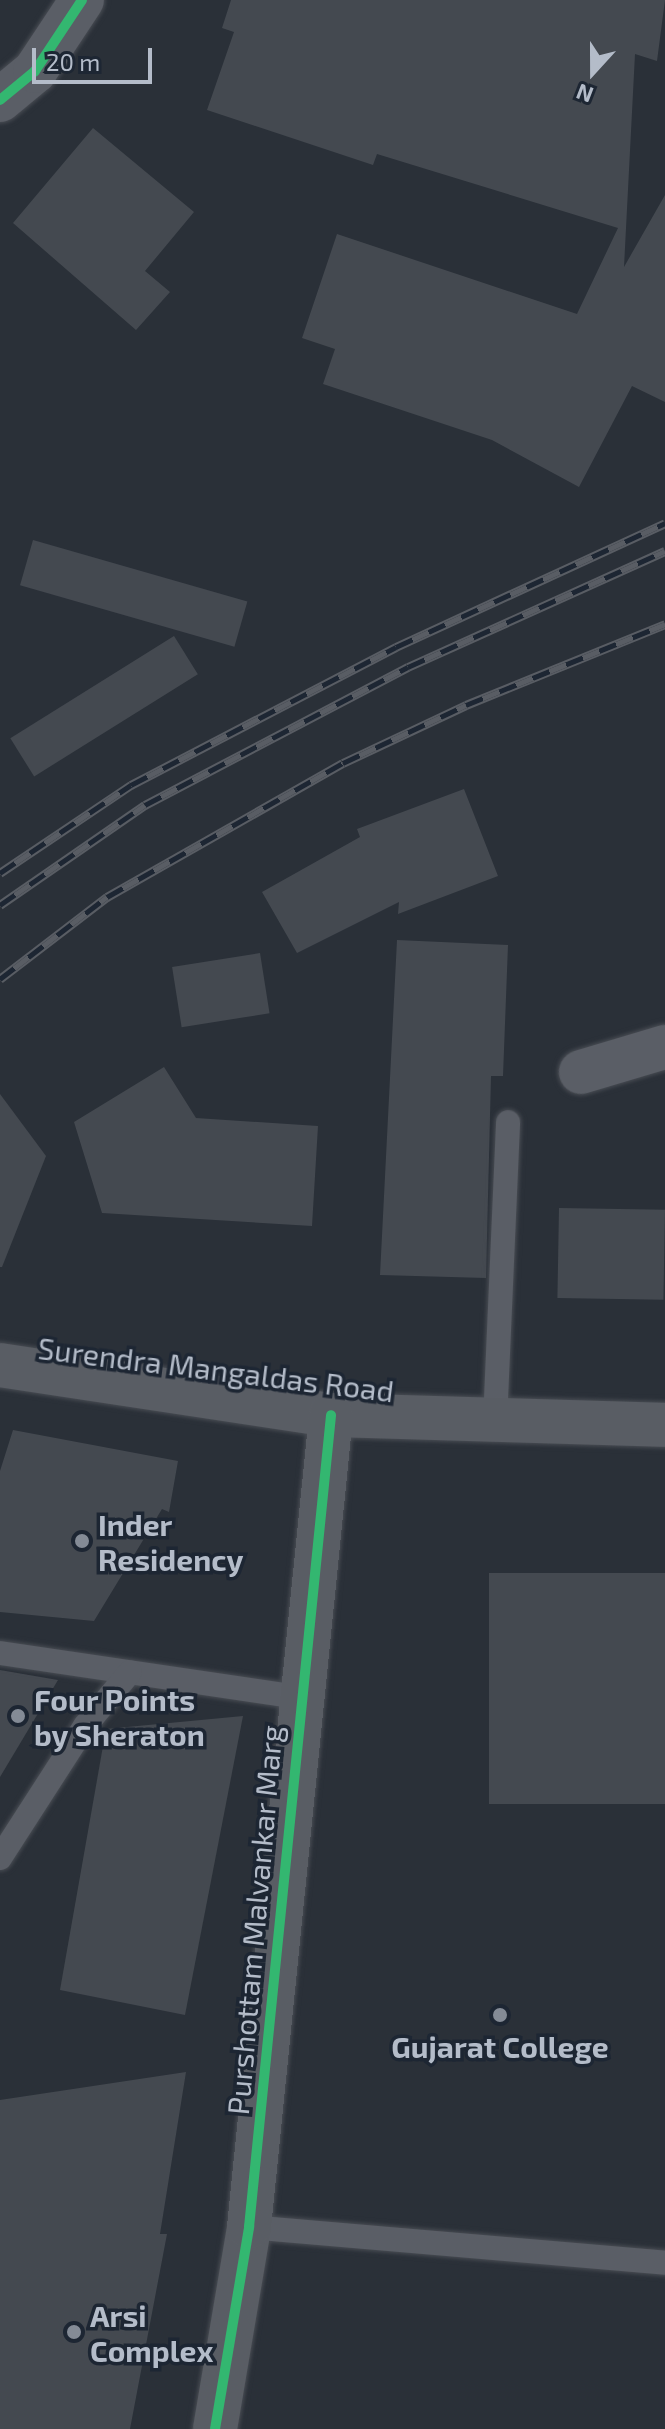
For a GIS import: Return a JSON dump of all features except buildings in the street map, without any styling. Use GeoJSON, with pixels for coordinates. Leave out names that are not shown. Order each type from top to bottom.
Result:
{"type":"FeatureCollection","features":[{"type":"Feature","properties":{"kind":"street"},"geometry":{"type":"LineString","coordinates":[[0,100],[35,71],[82,0]]}},
{"type":"Feature","properties":{"kind":"street"},"geometry":{"type":"LineString","coordinates":[[581,1072],[665,1047]]}},
{"type":"Feature","properties":{"kind":"street","name":"Surendra Mangaldas Road"},"geometry":{"type":"LineString","coordinates":[[0,1365],[331,1415],[665,1425]]}},
{"type":"Feature","properties":{"kind":"street","name":"Purshottam Malvankar Marg"},"geometry":{"type":"LineString","coordinates":[[215,2429],[249,2227],[299,1697],[331,1415]]}},
{"type":"Feature","properties":{"kind":"lane"},"geometry":{"type":"LineString","coordinates":[[495,1422],[508,1122]]}},
{"type":"Feature","properties":{"kind":"lane"},"geometry":{"type":"LineString","coordinates":[[0,1653],[299,1697]]}},
{"type":"Feature","properties":{"kind":"lane"},"geometry":{"type":"LineString","coordinates":[[0,1858],[85,1726],[130,1672]]}},
{"type":"Feature","properties":{"kind":"lane"},"geometry":{"type":"LineString","coordinates":[[249,2227],[665,2263]]}},
{"type":"Feature","properties":{"kind":"railway"},"geometry":{"type":"LineString","coordinates":[[0,873],[131,785],[396,647],[665,523]]}},
{"type":"Feature","properties":{"kind":"railway"},"geometry":{"type":"LineString","coordinates":[[0,905],[145,805],[408,667],[665,551]]}},
{"type":"Feature","properties":{"kind":"railway"},"geometry":{"type":"LineString","coordinates":[[0,979],[107,897],[343,763],[466,705],[665,624]]}},
{"type":"Feature","properties":{"kind":"cycle path"},"geometry":{"type":"LineString","coordinates":[[0,100],[35,71],[82,0]]}},
{"type":"Feature","properties":{"kind":"cycle path"},"geometry":{"type":"LineString","coordinates":[[215,2429],[249,2227],[331,1415]]}},
{"type":"Feature","properties":{"kind":"place","name":"Inder Residency"},"geometry":{"type":"Point","coordinates":[82,1541]}},
{"type":"Feature","properties":{"kind":"place","name":"Four Points by Sheraton"},"geometry":{"type":"Point","coordinates":[18,1716]}},
{"type":"Feature","properties":{"kind":"place","name":"Gujarat College"},"geometry":{"type":"Point","coordinates":[500,2015]}},
{"type":"Feature","properties":{"kind":"place","name":"Arsi Complex"},"geometry":{"type":"Point","coordinates":[74,2332]}}]}
